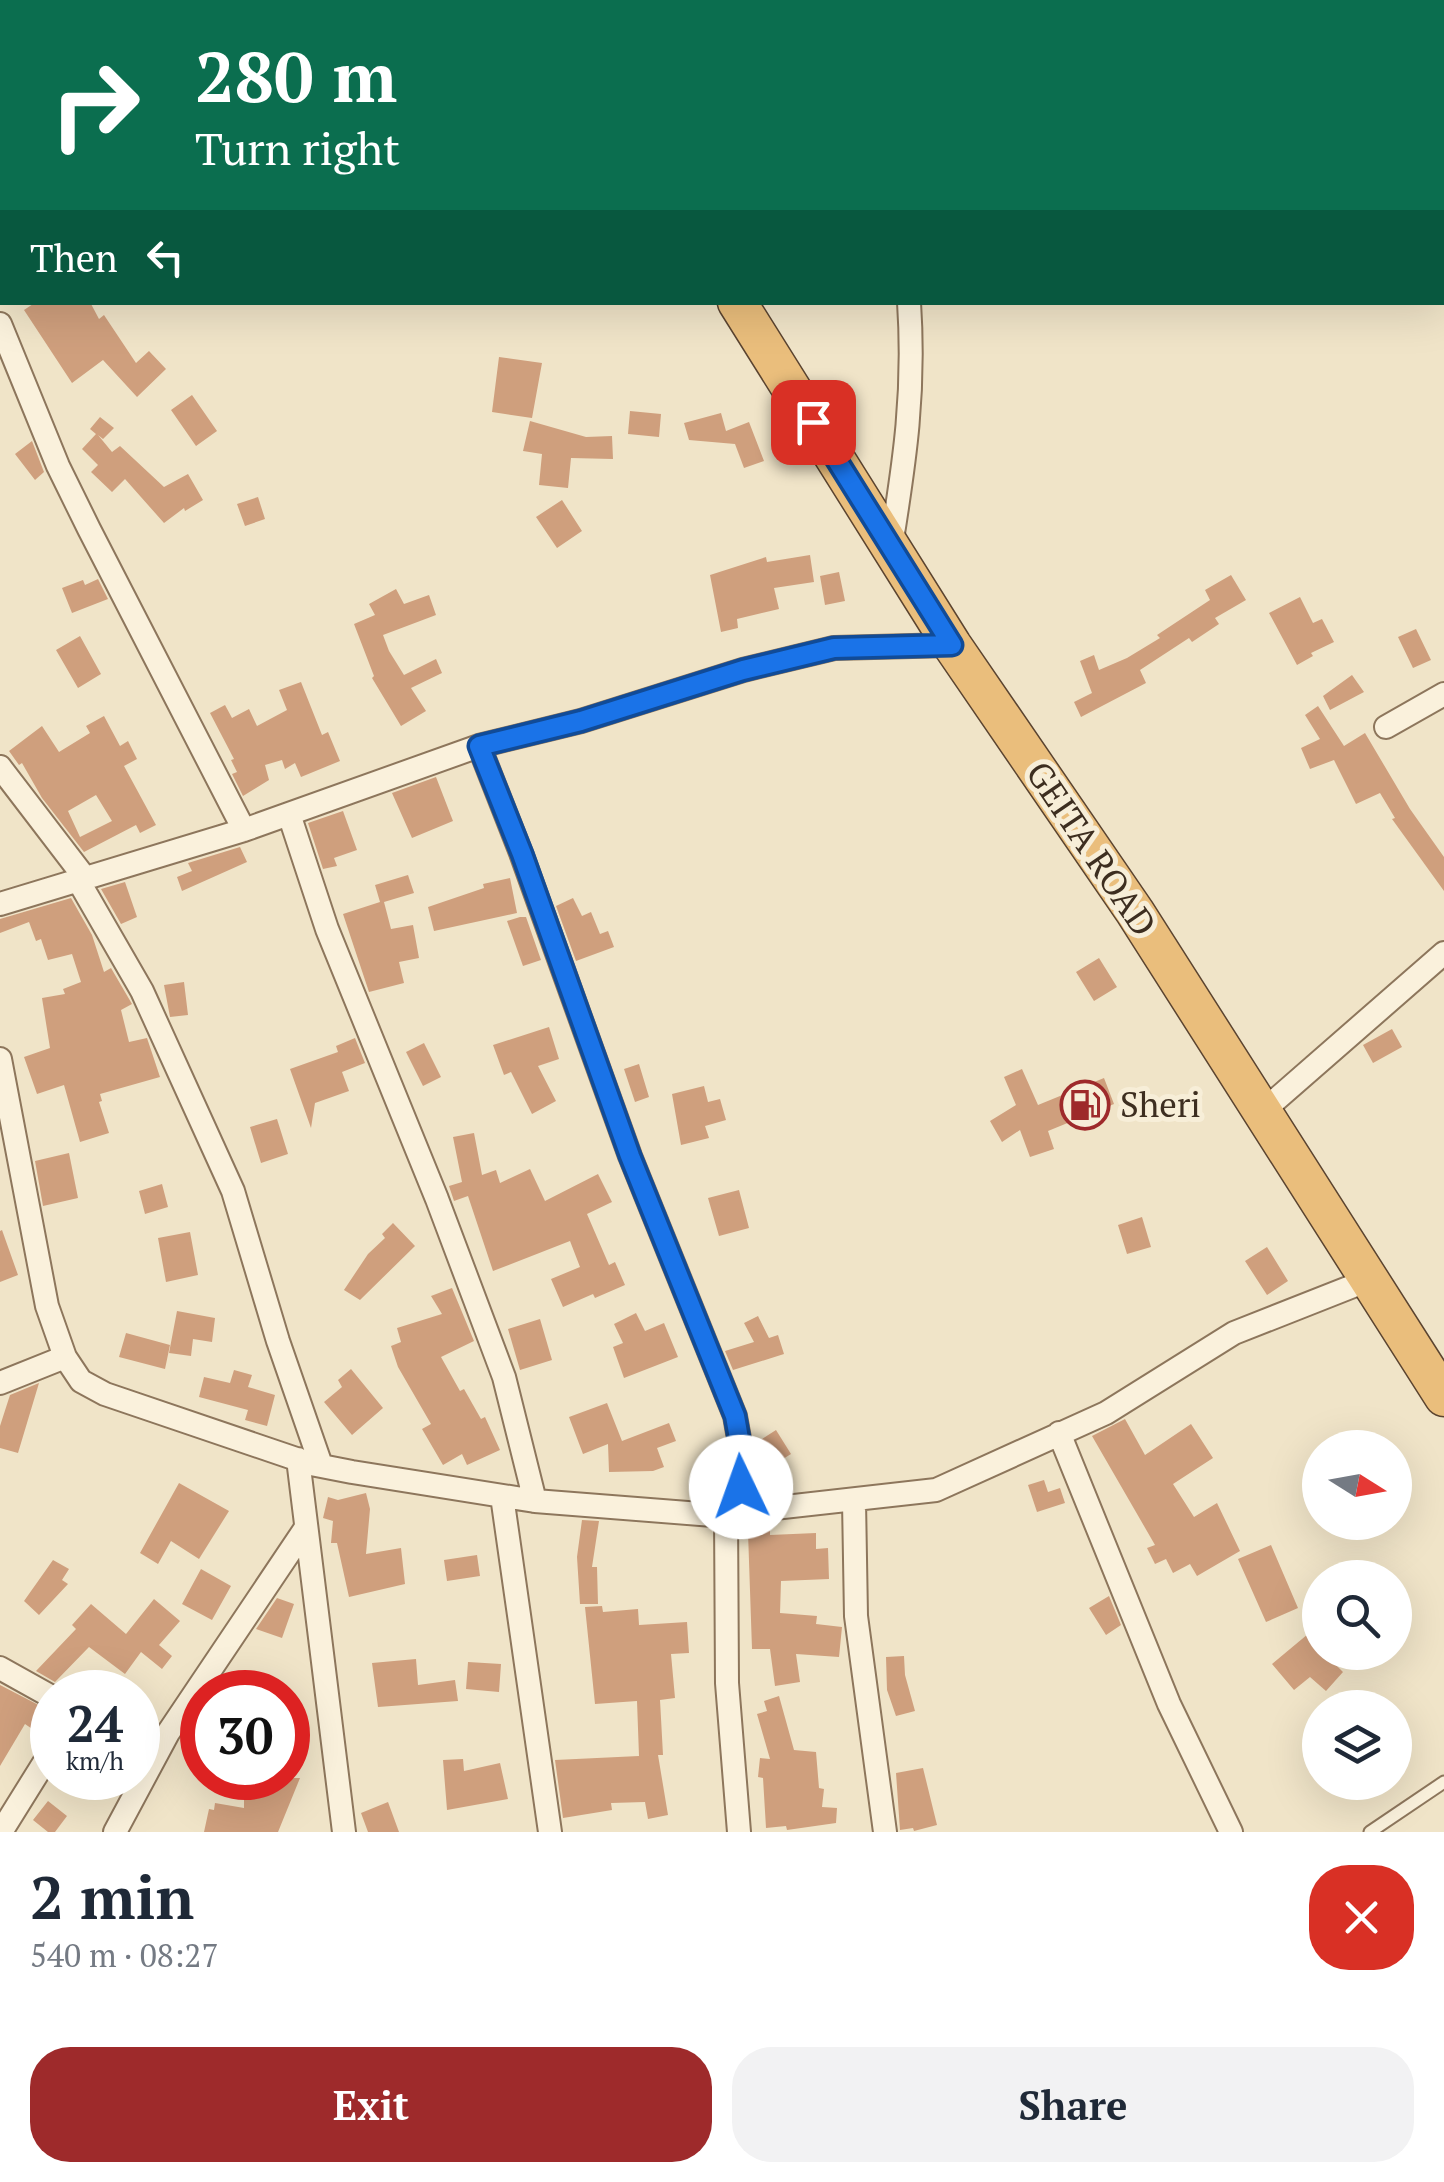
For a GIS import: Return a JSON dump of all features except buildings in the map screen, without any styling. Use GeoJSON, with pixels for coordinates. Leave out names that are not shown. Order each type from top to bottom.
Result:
{"type":"FeatureCollection","features":[{"type":"Feature","properties":{"kind":"highway","name":"GEITA ROAD"},"geometry":{"type":"LineString","coordinates":[[739,305],[952,645],[1136,912],[1444,1397]]}},
{"type":"Feature","properties":{"kind":"street"},"geometry":{"type":"LineString","coordinates":[[891,546],[909,437],[914,367],[910,305]]}},
{"type":"Feature","properties":{"kind":"street"},"geometry":{"type":"LineString","coordinates":[[0,324],[88,529],[244,830]]}},
{"type":"Feature","properties":{"kind":"street"},"geometry":{"type":"LineString","coordinates":[[0,904],[244,830],[479,746],[581,721],[743,670],[834,648],[952,645]]}},
{"type":"Feature","properties":{"kind":"street"},"geometry":{"type":"LineString","coordinates":[[1386,727],[1444,694]]}},
{"type":"Feature","properties":{"kind":"street"},"geometry":{"type":"LineString","coordinates":[[479,746],[522,854],[630,1156],[735,1416],[743,1461],[733,1513],[727,1683],[739,1832]]}},
{"type":"Feature","properties":{"kind":"street"},"geometry":{"type":"LineString","coordinates":[[0,768],[81,879],[142,991],[232,1191],[310,1462],[305,1529],[344,1832]]}},
{"type":"Feature","properties":{"kind":"street"},"geometry":{"type":"LineString","coordinates":[[289,814],[327,929],[438,1199],[504,1377],[535,1501]]}},
{"type":"Feature","properties":{"kind":"street"},"geometry":{"type":"LineString","coordinates":[[1263,1111],[1444,953]]}},
{"type":"Feature","properties":{"kind":"street"},"geometry":{"type":"LineString","coordinates":[[0,1059],[47,1306],[65,1357],[82,1381],[105,1394],[310,1462],[502,1496],[733,1513],[936,1490],[1106,1413],[1234,1333],[1371,1280]]}},
{"type":"Feature","properties":{"kind":"street"},"geometry":{"type":"LineString","coordinates":[[0,1383],[65,1357]]}},
{"type":"Feature","properties":{"kind":"street"},"geometry":{"type":"LineString","coordinates":[[1059,1434],[1169,1704],[1231,1832]]}},
{"type":"Feature","properties":{"kind":"street"},"geometry":{"type":"LineString","coordinates":[[502,1496],[550,1832]]}},
{"type":"Feature","properties":{"kind":"street"},"geometry":{"type":"LineString","coordinates":[[854,1501],[856,1616],[885,1832]]}},
{"type":"Feature","properties":{"kind":"street"},"geometry":{"type":"LineString","coordinates":[[160,1736],[188,1701],[305,1529]]}},
{"type":"Feature","properties":{"kind":"street"},"geometry":{"type":"LineString","coordinates":[[0,1668],[30,1685]]}},
{"type":"Feature","properties":{"kind":"street"},"geometry":{"type":"LineString","coordinates":[[1,1832],[30,1785]]}},
{"type":"Feature","properties":{"kind":"street"},"geometry":{"type":"LineString","coordinates":[[115,1832],[128,1800]]}},
{"type":"Feature","properties":{"kind":"lane"},"geometry":{"type":"LineString","coordinates":[[1370,1832],[1444,1782]]}},
{"type":"Feature","properties":{"kind":"place","name":"Sheri"},"geometry":{"type":"Point","coordinates":[1085,1105]}},
{"type":"Feature","properties":{"kind":"route"},"geometry":{"type":"LineString","coordinates":[[741,1487],[743,1461],[735,1416],[630,1156],[522,854],[479,746],[581,721],[658,694],[834,648],[952,645],[813,422]]}}]}
